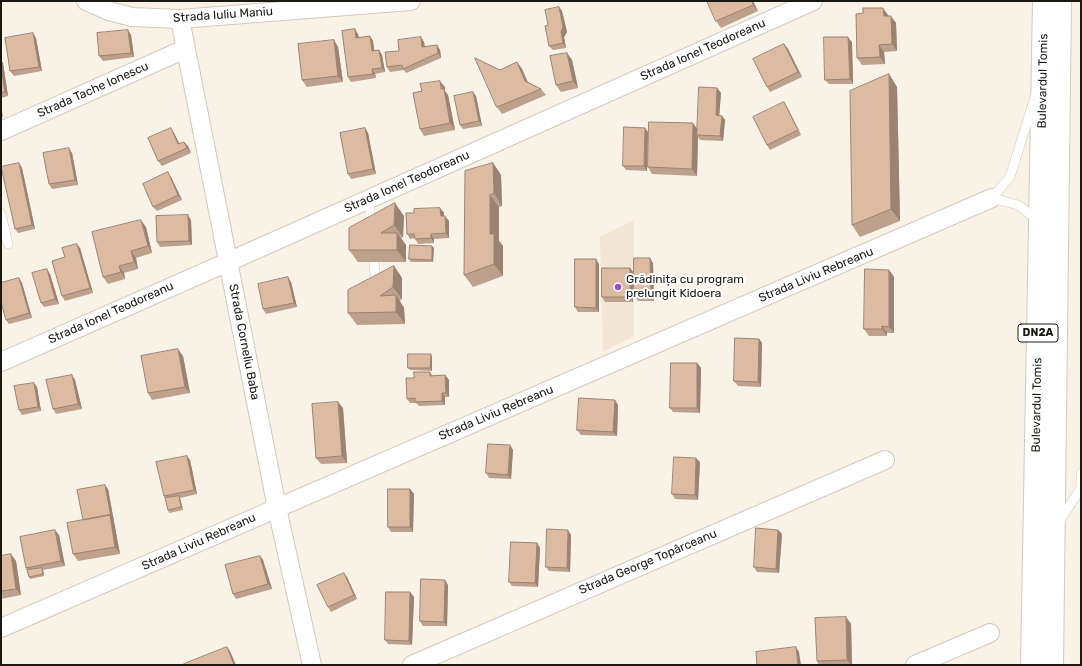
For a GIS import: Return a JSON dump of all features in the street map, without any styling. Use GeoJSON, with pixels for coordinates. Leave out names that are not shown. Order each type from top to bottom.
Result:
{"type":"FeatureCollection","features":[{"type":"Feature","properties":{"kind":"main road","name":"Bulevardul Tomis"},"geometry":{"type":"LineString","coordinates":[[1032,665],[1044,1]]}},
{"type":"Feature","properties":{"kind":"main road","name":"Bulevardul Tomis"},"geometry":{"type":"LineString","coordinates":[[1052,665],[1060,1]]}},
{"type":"Feature","properties":{"kind":"street","name":"Strada Iuliu Maniu"},"geometry":{"type":"LineString","coordinates":[[86,1],[109,12],[132,17],[180,19],[411,1]]}},
{"type":"Feature","properties":{"kind":"street","name":"Strada Ionel Teodoreanu"},"geometry":{"type":"LineString","coordinates":[[1,362],[369,199],[467,163],[813,1]]}},
{"type":"Feature","properties":{"kind":"street","name":"Strada Corneliu Baba"},"geometry":{"type":"LineString","coordinates":[[180,19],[277,508],[312,665]]}},
{"type":"Feature","properties":{"kind":"street","name":"Strada Tache Ionescu"},"geometry":{"type":"LineString","coordinates":[[1,131],[185,49]]}},
{"type":"Feature","properties":{"kind":"street","name":"Strada Liviu Rebreanu"},"geometry":{"type":"LineString","coordinates":[[1,628],[992,198]]}},
{"type":"Feature","properties":{"kind":"street","name":"Strada George Topârceanu"},"geometry":{"type":"LineString","coordinates":[[412,665],[885,460]]}},
{"type":"Feature","properties":{"kind":"street"},"geometry":{"type":"LineString","coordinates":[[915,665],[990,633]]}},
{"type":"Feature","properties":{"kind":"lane","name":"Strada Liviu Rebreanu"},"geometry":{"type":"LineString","coordinates":[[992,198],[1010,177],[1043,68]]}},
{"type":"Feature","properties":{"kind":"lane"},"geometry":{"type":"LineString","coordinates":[[992,198],[1018,205],[1040,222]]}},
{"type":"Feature","properties":{"kind":"lane"},"geometry":{"type":"LineString","coordinates":[[369,199],[371,233]]}},
{"type":"Feature","properties":{"kind":"lane"},"geometry":{"type":"LineString","coordinates":[[1,214],[8,244]]}},
{"type":"Feature","properties":{"kind":"lane"},"geometry":{"type":"LineString","coordinates":[[374,262],[377,292]]}},
{"type":"Feature","properties":{"kind":"lane"},"geometry":{"type":"LineString","coordinates":[[1053,532],[1080,488],[1081,473]]}},
{"type":"Feature","properties":{"kind":"shaded area","name":"Grădinița cu program prelungit Kidoera"},"geometry":{"type":"Polygon","coordinates":[[[634,220],[634,336],[603,352],[600,237],[634,220]]]}},
{"type":"Feature","properties":{"kind":"building"},"geometry":{"type":"Polygon","coordinates":[[[707,1],[752,1],[753,5],[716,21],[707,1]]]}},
{"type":"Feature","properties":{"kind":"building"},"geometry":{"type":"Polygon","coordinates":[[[559,7],[563,27],[561,32],[563,43],[549,46],[545,26],[548,25],[545,10],[559,7]]]}},
{"type":"Feature","properties":{"kind":"building"},"geometry":{"type":"Polygon","coordinates":[[[863,8],[883,8],[884,16],[891,16],[892,44],[879,45],[880,57],[857,58],[856,14],[863,13],[863,8]]]}},
{"type":"Feature","properties":{"kind":"building"},"geometry":{"type":"Polygon","coordinates":[[[355,29],[356,38],[370,36],[372,51],[379,50],[382,68],[372,69],[373,74],[348,77],[342,31],[355,29]]]}},
{"type":"Feature","properties":{"kind":"building"},"geometry":{"type":"Polygon","coordinates":[[[128,30],[131,53],[99,56],[97,33],[128,30]]]}},
{"type":"Feature","properties":{"kind":"building"},"geometry":{"type":"Polygon","coordinates":[[[33,33],[39,67],[10,71],[5,38],[33,33]]]}},
{"type":"Feature","properties":{"kind":"building"},"geometry":{"type":"Polygon","coordinates":[[[421,37],[422,47],[437,45],[438,53],[403,69],[402,65],[387,67],[385,52],[399,51],[398,40],[421,37]]]}},
{"type":"Feature","properties":{"kind":"building"},"geometry":{"type":"Polygon","coordinates":[[[824,37],[848,37],[850,79],[825,80],[824,37]]]}},
{"type":"Feature","properties":{"kind":"building"},"geometry":{"type":"Polygon","coordinates":[[[334,40],[338,76],[302,80],[298,44],[334,40]]]}},
{"type":"Feature","properties":{"kind":"building"},"geometry":{"type":"Polygon","coordinates":[[[784,44],[798,72],[767,87],[753,59],[784,44]]]}},
{"type":"Feature","properties":{"kind":"building"},"geometry":{"type":"Polygon","coordinates":[[[567,53],[573,81],[556,85],[550,56],[567,53]]]}},
{"type":"Feature","properties":{"kind":"building"},"geometry":{"type":"Polygon","coordinates":[[[475,58],[500,70],[517,62],[525,81],[541,89],[497,107],[475,58]]]}},
{"type":"Feature","properties":{"kind":"building"},"geometry":{"type":"Polygon","coordinates":[[[1,67],[5,92],[1,92],[1,67]]]}},
{"type":"Feature","properties":{"kind":"building"},"geometry":{"type":"Polygon","coordinates":[[[889,74],[891,209],[852,225],[850,91],[889,74]]]}},
{"type":"Feature","properties":{"kind":"building"},"geometry":{"type":"Polygon","coordinates":[[[440,81],[441,89],[444,89],[450,123],[420,129],[413,93],[422,91],[420,84],[440,81]]]}},
{"type":"Feature","properties":{"kind":"building"},"geometry":{"type":"Polygon","coordinates":[[[699,87],[717,88],[716,115],[722,116],[720,136],[697,135],[699,87]]]}},
{"type":"Feature","properties":{"kind":"building"},"geometry":{"type":"Polygon","coordinates":[[[473,92],[479,121],[460,125],[454,96],[473,92]]]}},
{"type":"Feature","properties":{"kind":"building"},"geometry":{"type":"Polygon","coordinates":[[[784,102],[798,130],[767,145],[753,117],[784,102]]]}},
{"type":"Feature","properties":{"kind":"building"},"geometry":{"type":"Polygon","coordinates":[[[649,122],[693,123],[692,169],[648,167],[649,122]]]}},
{"type":"Feature","properties":{"kind":"building"},"geometry":{"type":"Polygon","coordinates":[[[624,127],[645,128],[644,166],[623,166],[624,127]]]}},
{"type":"Feature","properties":{"kind":"building"},"geometry":{"type":"Polygon","coordinates":[[[171,128],[178,144],[184,142],[187,148],[158,161],[148,138],[171,128]]]}},
{"type":"Feature","properties":{"kind":"building"},"geometry":{"type":"Polygon","coordinates":[[[365,128],[373,169],[348,174],[340,133],[365,128]]]}},
{"type":"Feature","properties":{"kind":"building"},"geometry":{"type":"Polygon","coordinates":[[[69,148],[75,180],[49,184],[43,153],[69,148]]]}},
{"type":"Feature","properties":{"kind":"building"},"geometry":{"type":"Polygon","coordinates":[[[19,163],[32,225],[15,229],[1,167],[19,163]]]}},
{"type":"Feature","properties":{"kind":"building"},"geometry":{"type":"Polygon","coordinates":[[[493,163],[494,193],[490,195],[490,234],[494,234],[494,264],[464,275],[465,171],[493,163]]]}},
{"type":"Feature","properties":{"kind":"building"},"geometry":{"type":"Polygon","coordinates":[[[168,172],[178,195],[153,207],[143,184],[168,172]]]}},
{"type":"Feature","properties":{"kind":"building"},"geometry":{"type":"Polygon","coordinates":[[[395,203],[394,225],[381,233],[397,233],[397,250],[349,250],[349,228],[395,203]]]}},
{"type":"Feature","properties":{"kind":"building"},"geometry":{"type":"Polygon","coordinates":[[[440,208],[441,216],[445,216],[446,233],[431,234],[431,238],[415,239],[414,234],[407,234],[406,213],[414,213],[414,209],[440,208]]]}},
{"type":"Feature","properties":{"kind":"building"},"geometry":{"type":"Polygon","coordinates":[[[188,215],[189,241],[157,242],[156,216],[188,215]]]}},
{"type":"Feature","properties":{"kind":"building"},"geometry":{"type":"Polygon","coordinates":[[[141,220],[148,246],[131,251],[134,262],[119,266],[121,272],[103,277],[92,232],[141,220]]]}},
{"type":"Feature","properties":{"kind":"building"},"geometry":{"type":"Polygon","coordinates":[[[77,244],[90,288],[62,296],[52,261],[65,257],[62,248],[77,244]]]}},
{"type":"Feature","properties":{"kind":"building"},"geometry":{"type":"Polygon","coordinates":[[[410,245],[432,246],[432,260],[409,259],[410,245]]]}},
{"type":"Feature","properties":{"kind":"building"},"geometry":{"type":"Polygon","coordinates":[[[634,258],[650,258],[651,296],[634,296],[634,258]]]}},
{"type":"Feature","properties":{"kind":"building"},"geometry":{"type":"Polygon","coordinates":[[[575,259],[596,259],[596,308],[575,307],[575,259]]]}},
{"type":"Feature","properties":{"kind":"building"},"geometry":{"type":"Polygon","coordinates":[[[394,266],[393,287],[380,296],[396,295],[396,312],[348,313],[348,290],[394,266]]]}},
{"type":"Feature","properties":{"kind":"building"},"geometry":{"type":"Polygon","coordinates":[[[602,268],[630,268],[630,297],[602,297],[602,268]]]}},
{"type":"Feature","properties":{"kind":"building"},"geometry":{"type":"Polygon","coordinates":[[[47,269],[55,299],[41,303],[32,273],[47,269]]]}},
{"type":"Feature","properties":{"kind":"building"},"geometry":{"type":"Polygon","coordinates":[[[865,269],[889,270],[889,327],[882,326],[882,329],[864,329],[865,269]]]}},
{"type":"Feature","properties":{"kind":"building"},"geometry":{"type":"Polygon","coordinates":[[[288,277],[294,303],[263,309],[258,284],[288,277]]]}},
{"type":"Feature","properties":{"kind":"building"},"geometry":{"type":"Polygon","coordinates":[[[19,278],[29,313],[6,320],[1,302],[1,283],[19,278]]]}},
{"type":"Feature","properties":{"kind":"building"},"geometry":{"type":"Polygon","coordinates":[[[735,338],[759,339],[758,382],[734,381],[735,338]]]}},
{"type":"Feature","properties":{"kind":"building"},"geometry":{"type":"Polygon","coordinates":[[[178,349],[185,387],[148,393],[141,356],[178,349]]]}},
{"type":"Feature","properties":{"kind":"building"},"geometry":{"type":"Polygon","coordinates":[[[408,354],[431,354],[430,368],[408,368],[408,354]]]}},
{"type":"Feature","properties":{"kind":"building"},"geometry":{"type":"Polygon","coordinates":[[[671,363],[697,363],[697,408],[670,408],[671,363]]]}},
{"type":"Feature","properties":{"kind":"building"},"geometry":{"type":"Polygon","coordinates":[[[414,372],[430,372],[430,376],[445,375],[446,393],[442,393],[442,401],[415,402],[415,398],[407,399],[406,378],[414,378],[414,372]]]}},
{"type":"Feature","properties":{"kind":"building"},"geometry":{"type":"Polygon","coordinates":[[[72,375],[78,404],[53,409],[46,380],[72,375]]]}},
{"type":"Feature","properties":{"kind":"building"},"geometry":{"type":"Polygon","coordinates":[[[34,383],[38,407],[19,410],[14,386],[34,383]]]}},
{"type":"Feature","properties":{"kind":"building"},"geometry":{"type":"Polygon","coordinates":[[[579,398],[615,400],[613,432],[577,430],[579,398]]]}},
{"type":"Feature","properties":{"kind":"building"},"geometry":{"type":"Polygon","coordinates":[[[338,402],[342,456],[316,458],[312,404],[338,402]]]}},
{"type":"Feature","properties":{"kind":"building"},"geometry":{"type":"Polygon","coordinates":[[[488,444],[510,445],[508,475],[486,473],[488,444]]]}},
{"type":"Feature","properties":{"kind":"building"},"geometry":{"type":"Polygon","coordinates":[[[187,456],[194,490],[164,496],[156,462],[187,456]]]}},
{"type":"Feature","properties":{"kind":"building"},"geometry":{"type":"Polygon","coordinates":[[[674,457],[696,458],[695,495],[672,494],[674,457]]]}},
{"type":"Feature","properties":{"kind":"building"},"geometry":{"type":"Polygon","coordinates":[[[105,485],[111,517],[110,515],[83,520],[77,490],[105,485]]]}},
{"type":"Feature","properties":{"kind":"building"},"geometry":{"type":"Polygon","coordinates":[[[388,489],[410,489],[410,527],[388,527],[388,489]]]}},
{"type":"Feature","properties":{"kind":"building"},"geometry":{"type":"Polygon","coordinates":[[[179,496],[181,507],[168,510],[165,498],[179,496]]]}},
{"type":"Feature","properties":{"kind":"building"},"geometry":{"type":"Polygon","coordinates":[[[110,515],[115,547],[73,554],[67,523],[110,515]]]}},
{"type":"Feature","properties":{"kind":"building"},"geometry":{"type":"Polygon","coordinates":[[[756,528],[778,530],[776,569],[754,567],[756,528]]]}},
{"type":"Feature","properties":{"kind":"building"},"geometry":{"type":"Polygon","coordinates":[[[547,529],[568,530],[567,568],[546,567],[547,529]]]}},
{"type":"Feature","properties":{"kind":"building"},"geometry":{"type":"Polygon","coordinates":[[[55,530],[61,561],[26,568],[20,537],[55,530]]]}},
{"type":"Feature","properties":{"kind":"building"},"geometry":{"type":"Polygon","coordinates":[[[511,542],[537,543],[535,583],[509,582],[511,542]]]}},
{"type":"Feature","properties":{"kind":"building"},"geometry":{"type":"Polygon","coordinates":[[[11,554],[16,589],[1,591],[1,556],[11,554]]]}},
{"type":"Feature","properties":{"kind":"building"},"geometry":{"type":"Polygon","coordinates":[[[260,556],[268,584],[233,594],[225,565],[260,556]]]}},
{"type":"Feature","properties":{"kind":"building"},"geometry":{"type":"Polygon","coordinates":[[[42,568],[43,574],[29,577],[27,570],[42,568]]]}},
{"type":"Feature","properties":{"kind":"building"},"geometry":{"type":"Polygon","coordinates":[[[344,573],[354,595],[328,607],[317,585],[344,573]]]}},
{"type":"Feature","properties":{"kind":"building"},"geometry":{"type":"Polygon","coordinates":[[[421,579],[445,580],[444,622],[420,621],[421,579]]]}},
{"type":"Feature","properties":{"kind":"building"},"geometry":{"type":"Polygon","coordinates":[[[386,592],[410,592],[409,641],[385,640],[386,592]]]}},
{"type":"Feature","properties":{"kind":"building"},"geometry":{"type":"Polygon","coordinates":[[[846,617],[847,660],[817,661],[815,618],[846,617]]]}},
{"type":"Feature","properties":{"kind":"building"},"geometry":{"type":"Polygon","coordinates":[[[227,647],[234,665],[184,664],[227,647]]]}},
{"type":"Feature","properties":{"kind":"building"},"geometry":{"type":"Polygon","coordinates":[[[796,647],[798,665],[757,665],[756,652],[796,647]]]}},
{"type":"Feature","properties":{"kind":"place","name":"Grădinița cu program prelungit Kidoera"},"geometry":{"type":"Point","coordinates":[618,287]}}]}
